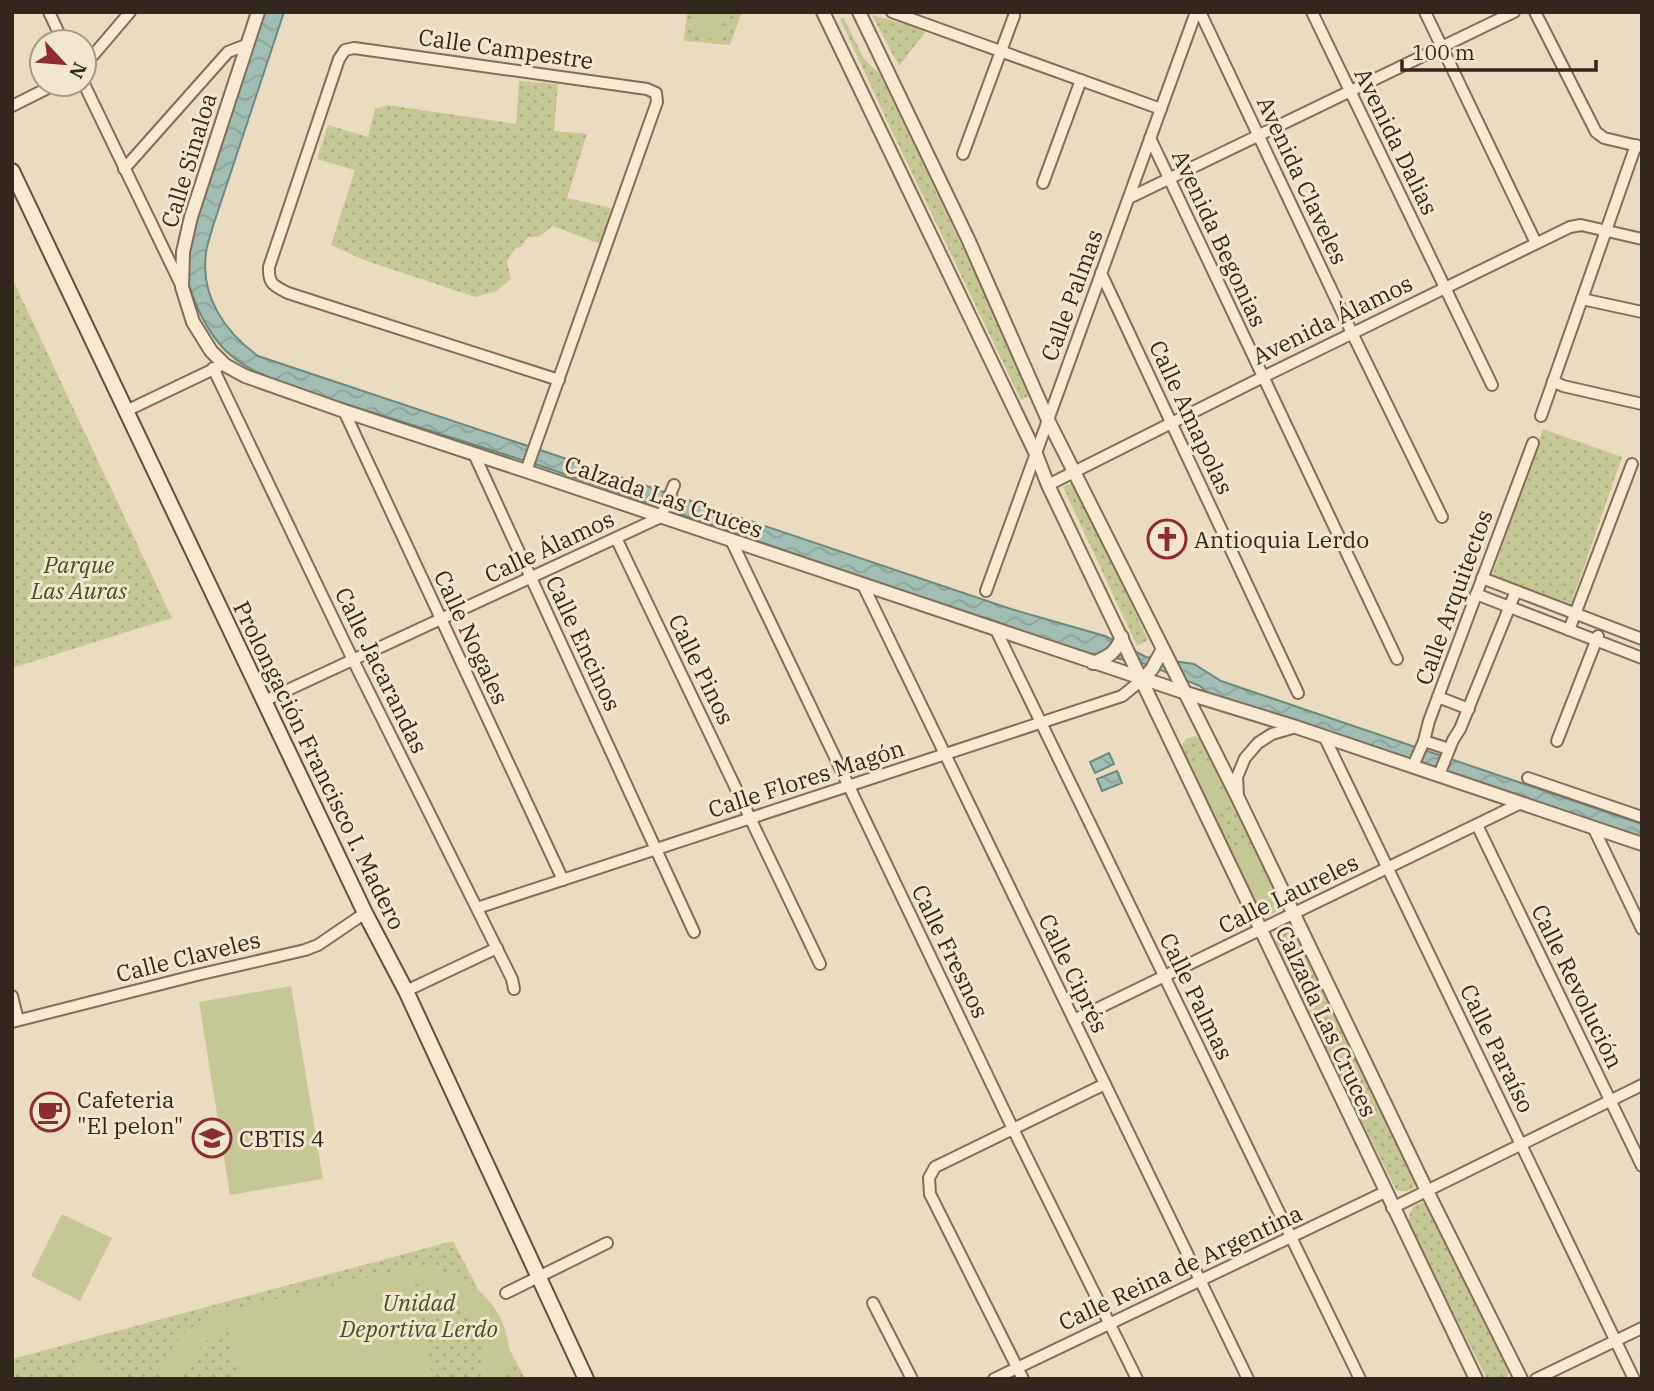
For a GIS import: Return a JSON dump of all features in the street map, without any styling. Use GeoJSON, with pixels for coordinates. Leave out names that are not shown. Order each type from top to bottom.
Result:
{"type":"FeatureCollection","features":[{"type":"Feature","properties":{"kind":"main road","name":"Prolongación Francisco I. Madero"},"geometry":{"type":"LineString","coordinates":[[12,171],[365,913],[406,991],[586,1379]]}},
{"type":"Feature","properties":{"kind":"street"},"geometry":{"type":"LineString","coordinates":[[49,12],[56,28]]}},
{"type":"Feature","properties":{"kind":"street"},"geometry":{"type":"LineString","coordinates":[[98,50],[130,12]]}},
{"type":"Feature","properties":{"kind":"street","name":"Calle Sinaloa"},"geometry":{"type":"LineString","coordinates":[[193,322],[181,287],[183,252],[191,217],[258,12]]}},
{"type":"Feature","properties":{"kind":"street","name":"Calzada Las Cruces"},"geometry":{"type":"LineString","coordinates":[[823,12],[1476,1379]]}},
{"type":"Feature","properties":{"kind":"street","name":"Calzada Las Cruces"},"geometry":{"type":"LineString","coordinates":[[859,12],[968,239],[1048,420],[1238,798],[1427,1191],[1521,1379]]}},
{"type":"Feature","properties":{"kind":"street"},"geometry":{"type":"LineString","coordinates":[[892,12],[1161,109]]}},
{"type":"Feature","properties":{"kind":"street","name":"Calle Palmas"},"geometry":{"type":"LineString","coordinates":[[986,591],[1198,12]]}},
{"type":"Feature","properties":{"kind":"street","name":"Avenida Claveles"},"geometry":{"type":"LineString","coordinates":[[1198,12],[1442,517]]}},
{"type":"Feature","properties":{"kind":"street","name":"Avenida Dalias"},"geometry":{"type":"LineString","coordinates":[[1312,12],[1492,385]]}},
{"type":"Feature","properties":{"kind":"street"},"geometry":{"type":"LineString","coordinates":[[1425,12],[1536,243]]}},
{"type":"Feature","properties":{"kind":"street"},"geometry":{"type":"LineString","coordinates":[[1129,198],[1514,12]]}},
{"type":"Feature","properties":{"kind":"street"},"geometry":{"type":"LineString","coordinates":[[1535,12],[1595,132],[1600,136],[1639,146],[1606,230],[1541,416]]}},
{"type":"Feature","properties":{"kind":"street"},"geometry":{"type":"LineString","coordinates":[[962,154],[1014,16]]}},
{"type":"Feature","properties":{"kind":"street"},"geometry":{"type":"LineString","coordinates":[[124,169],[228,51],[246,45]]}},
{"type":"Feature","properties":{"kind":"street","name":"Calle Campestre"},"geometry":{"type":"LineString","coordinates":[[527,467],[559,380],[657,102],[656,93],[647,89],[354,48],[345,50],[339,59],[269,267],[268,276],[271,283],[288,293],[559,380]]}},
{"type":"Feature","properties":{"kind":"street"},"geometry":{"type":"LineString","coordinates":[[1043,183],[1081,80]]}},
{"type":"Feature","properties":{"kind":"street"},"geometry":{"type":"LineString","coordinates":[[12,106],[28,98]]}},
{"type":"Feature","properties":{"kind":"street"},"geometry":{"type":"LineString","coordinates":[[91,98],[181,287]]}},
{"type":"Feature","properties":{"kind":"street","name":"Avenida Begonias"},"geometry":{"type":"LineString","coordinates":[[1150,138],[1397,659]]}},
{"type":"Feature","properties":{"kind":"street","name":"Avenida Álamos"},"geometry":{"type":"LineString","coordinates":[[1048,485],[1570,227],[1581,225],[1642,239]]}},
{"type":"Feature","properties":{"kind":"street","name":"Calle Amapolas"},"geometry":{"type":"LineString","coordinates":[[1101,273],[1298,693]]}},
{"type":"Feature","properties":{"kind":"street"},"geometry":{"type":"LineString","coordinates":[[1582,299],[1642,312]]}},
{"type":"Feature","properties":{"kind":"street","name":"Calzada Las Cruces"},"geometry":{"type":"LineString","coordinates":[[193,322],[219,367],[474,454],[527,467],[731,541],[1186,694],[1324,736],[1642,844]]}},
{"type":"Feature","properties":{"kind":"street"},"geometry":{"type":"LineString","coordinates":[[126,411],[219,367]]}},
{"type":"Feature","properties":{"kind":"street","name":"Calle Jacarandas"},"geometry":{"type":"LineString","coordinates":[[219,367],[353,660],[497,948],[514,989]]}},
{"type":"Feature","properties":{"kind":"street"},"geometry":{"type":"LineString","coordinates":[[1553,381],[1563,386],[1642,404]]}},
{"type":"Feature","properties":{"kind":"street","name":"Calle Nogales"},"geometry":{"type":"LineString","coordinates":[[344,411],[563,880]]}},
{"type":"Feature","properties":{"kind":"street","name":"Calle Arquitectos"},"geometry":{"type":"LineString","coordinates":[[1413,766],[1533,443]]}},
{"type":"Feature","properties":{"kind":"street","name":"Calle Encinos"},"geometry":{"type":"LineString","coordinates":[[474,454],[694,932]]}},
{"type":"Feature","properties":{"kind":"street"},"geometry":{"type":"LineString","coordinates":[[1569,630],[1632,464]]}},
{"type":"Feature","properties":{"kind":"street"},"geometry":{"type":"LineString","coordinates":[[662,514],[672,490]]}},
{"type":"Feature","properties":{"kind":"street","name":"Calle Álamos"},"geometry":{"type":"LineString","coordinates":[[264,701],[616,538],[662,514]]}},
{"type":"Feature","properties":{"kind":"street","name":"Calle Pinos"},"geometry":{"type":"LineString","coordinates":[[616,538],[820,964]]}},
{"type":"Feature","properties":{"kind":"street","name":"Calle Fresnos"},"geometry":{"type":"LineString","coordinates":[[731,541],[1013,1129],[1137,1379]]}},
{"type":"Feature","properties":{"kind":"street"},"geometry":{"type":"LineString","coordinates":[[1482,578],[1642,639]]}},
{"type":"Feature","properties":{"kind":"street","name":"Calle Ciprés"},"geometry":{"type":"LineString","coordinates":[[863,585],[1248,1379]]}},
{"type":"Feature","properties":{"kind":"street"},"geometry":{"type":"LineString","coordinates":[[1439,775],[1453,740],[1461,729],[1516,591]]}},
{"type":"Feature","properties":{"kind":"street"},"geometry":{"type":"LineString","coordinates":[[1476,594],[1642,658]]}},
{"type":"Feature","properties":{"kind":"street"},"geometry":{"type":"LineString","coordinates":[[1557,741],[1602,624]]}},
{"type":"Feature","properties":{"kind":"street","name":"Calle Palmas"},"geometry":{"type":"LineString","coordinates":[[996,630],[1360,1379]]}},
{"type":"Feature","properties":{"kind":"street"},"geometry":{"type":"LineString","coordinates":[[1093,663],[1117,650],[1122,637]]}},
{"type":"Feature","properties":{"kind":"street"},"geometry":{"type":"LineString","coordinates":[[1143,679],[1163,649]]}},
{"type":"Feature","properties":{"kind":"street","name":"Calle Flores Magón"},"geometry":{"type":"LineString","coordinates":[[477,908],[1122,696],[1143,679]]}},
{"type":"Feature","properties":{"kind":"street"},"geometry":{"type":"LineString","coordinates":[[1438,697],[1469,709]]}},
{"type":"Feature","properties":{"kind":"street"},"geometry":{"type":"LineString","coordinates":[[1238,798],[1237,776],[1245,758],[1258,743],[1272,734],[1296,727]]}},
{"type":"Feature","properties":{"kind":"street","name":"Calle Paraíso"},"geometry":{"type":"LineString","coordinates":[[1324,736],[1634,1379]]}},
{"type":"Feature","properties":{"kind":"street"},"geometry":{"type":"LineString","coordinates":[[1424,741],[1449,750]]}},
{"type":"Feature","properties":{"kind":"street"},"geometry":{"type":"LineString","coordinates":[[1528,778],[1642,817]]}},
{"type":"Feature","properties":{"kind":"street","name":"Calle Laureles"},"geometry":{"type":"LineString","coordinates":[[1074,1020],[1521,803]]}},
{"type":"Feature","properties":{"kind":"street","name":"Calle Revolución"},"geometry":{"type":"LineString","coordinates":[[1477,825],[1642,1166]]}},
{"type":"Feature","properties":{"kind":"street"},"geometry":{"type":"LineString","coordinates":[[1593,827],[1642,929]]}},
{"type":"Feature","properties":{"kind":"street","name":"Calle Claveles"},"geometry":{"type":"LineString","coordinates":[[15,1021],[318,946],[365,913]]}},
{"type":"Feature","properties":{"kind":"street"},"geometry":{"type":"LineString","coordinates":[[406,991],[497,948]]}},
{"type":"Feature","properties":{"kind":"street"},"geometry":{"type":"LineString","coordinates":[[12,996],[15,1021]]}},
{"type":"Feature","properties":{"kind":"street"},"geometry":{"type":"LineString","coordinates":[[1023,1379],[930,1194],[929,1178],[935,1167],[1105,1084]]}},
{"type":"Feature","properties":{"kind":"street"},"geometry":{"type":"LineString","coordinates":[[1392,1208],[1642,1085]]}},
{"type":"Feature","properties":{"kind":"street","name":"Calle Reina de Argentina"},"geometry":{"type":"LineString","coordinates":[[994,1379],[1385,1192]]}},
{"type":"Feature","properties":{"kind":"street"},"geometry":{"type":"LineString","coordinates":[[506,1293],[607,1244]]}},
{"type":"Feature","properties":{"kind":"street"},"geometry":{"type":"LineString","coordinates":[[873,1303],[912,1379]]}},
{"type":"Feature","properties":{"kind":"street"},"geometry":{"type":"LineString","coordinates":[[1536,1379],[1642,1328]]}},
{"type":"Feature","properties":{"kind":"green space"},"geometry":{"type":"Polygon","coordinates":[[[687,12],[742,12],[730,45],[684,41],[687,12]]]}},
{"type":"Feature","properties":{"kind":"green space"},"geometry":{"type":"Polygon","coordinates":[[[694,12],[724,12],[720,40],[691,36],[694,12]]]}},
{"type":"Feature","properties":{"kind":"green space"},"geometry":{"type":"Polygon","coordinates":[[[872,15],[927,30],[899,66],[872,15]]]}},
{"type":"Feature","properties":{"kind":"green space"},"geometry":{"type":"Polygon","coordinates":[[[844,18],[864,59],[879,73],[1031,390],[1031,395],[1021,400],[889,125],[840,19],[844,18]]]}},
{"type":"Feature","properties":{"kind":"green space"},"geometry":{"type":"Polygon","coordinates":[[[519,81],[558,84],[554,131],[587,134],[567,198],[615,209],[603,245],[553,226],[538,237],[528,237],[521,247],[515,248],[507,262],[511,279],[497,291],[475,297],[364,260],[331,245],[355,170],[317,159],[328,125],[368,137],[375,109],[387,105],[516,124],[519,81]]]}},
{"type":"Feature","properties":{"kind":"green space","name":"Parque Las Auras"},"geometry":{"type":"Polygon","coordinates":[[[12,278],[172,618],[12,668],[12,278]]]}},
{"type":"Feature","properties":{"kind":"green space"},"geometry":{"type":"Polygon","coordinates":[[[1543,429],[1622,457],[1571,604],[1492,576],[1543,429]]]}},
{"type":"Feature","properties":{"kind":"green space"},"geometry":{"type":"Polygon","coordinates":[[[1074,482],[1148,640],[1137,646],[1063,487],[1074,482]]]}},
{"type":"Feature","properties":{"kind":"green space"},"geometry":{"type":"Polygon","coordinates":[[[1195,736],[1205,740],[1282,899],[1273,913],[1257,911],[1180,752],[1184,741],[1195,736]]]}},
{"type":"Feature","properties":{"kind":"green space"},"geometry":{"type":"Polygon","coordinates":[[[1204,756],[1229,807],[1214,814],[1190,763],[1204,756]]]}},
{"type":"Feature","properties":{"kind":"green space"},"geometry":{"type":"Polygon","coordinates":[[[1250,845],[1275,899],[1260,907],[1233,854],[1250,845]]]}},
{"type":"Feature","properties":{"kind":"green space"},"geometry":{"type":"Polygon","coordinates":[[[1292,928],[1297,930],[1417,1184],[1410,1190],[1396,1190],[1275,947],[1279,933],[1292,928]]]}},
{"type":"Feature","properties":{"kind":"green space"},"geometry":{"type":"Polygon","coordinates":[[[291,986],[323,1179],[230,1195],[199,1002],[291,986]]]}},
{"type":"Feature","properties":{"kind":"green space"},"geometry":{"type":"Polygon","coordinates":[[[1422,1203],[1429,1205],[1504,1357],[1509,1370],[1507,1379],[1487,1379],[1410,1228],[1411,1211],[1414,1206],[1422,1203]]]}},
{"type":"Feature","properties":{"kind":"green space"},"geometry":{"type":"Polygon","coordinates":[[[62,1214],[112,1238],[80,1301],[31,1276],[62,1214]]]}},
{"type":"Feature","properties":{"kind":"green space","name":"Unidad Deportiva Lerdo"},"geometry":{"type":"Polygon","coordinates":[[[453,1241],[525,1379],[12,1379],[12,1359],[453,1241]]]}},
{"type":"Feature","properties":{"kind":"green space"},"geometry":{"type":"Polygon","coordinates":[[[432,1268],[450,1273],[476,1288],[487,1298],[503,1323],[507,1337],[509,1355],[506,1379],[480,1379],[484,1363],[482,1338],[464,1306],[445,1291],[412,1284],[433,1379],[239,1379],[227,1327],[199,1348],[183,1379],[159,1379],[167,1357],[178,1340],[212,1314],[404,1269],[432,1268]]]}},
{"type":"Feature","properties":{"kind":"green space"},"geometry":{"type":"Polygon","coordinates":[[[86,1356],[122,1379],[71,1379],[86,1356]]]}},
{"type":"Feature","properties":{"kind":"water"},"geometry":{"type":"Polygon","coordinates":[[[265,12],[284,12],[213,226],[205,269],[207,284],[217,312],[235,336],[258,356],[1011,609],[1105,636],[1146,657],[1194,664],[1221,681],[1642,824],[1642,837],[1234,704],[1210,695],[1200,686],[1146,664],[1089,653],[1003,626],[538,465],[283,384],[242,364],[214,337],[206,324],[189,287],[186,265],[190,239],[208,181],[265,12]]]}},
{"type":"Feature","properties":{"kind":"water"},"geometry":{"type":"Polygon","coordinates":[[[1109,753],[1114,764],[1095,773],[1090,762],[1109,753]]]}},
{"type":"Feature","properties":{"kind":"water"},"geometry":{"type":"Polygon","coordinates":[[[1117,771],[1122,783],[1102,791],[1097,779],[1117,771]]]}},
{"type":"Feature","properties":{"kind":"place","name":"Antioquia Lerdo"},"geometry":{"type":"Point","coordinates":[1167,539]}},
{"type":"Feature","properties":{"kind":"place","name":"Cafeteria \"El pelon\""},"geometry":{"type":"Point","coordinates":[50,1112]}},
{"type":"Feature","properties":{"kind":"place","name":"CBTIS 4"},"geometry":{"type":"Point","coordinates":[212,1138]}}]}
